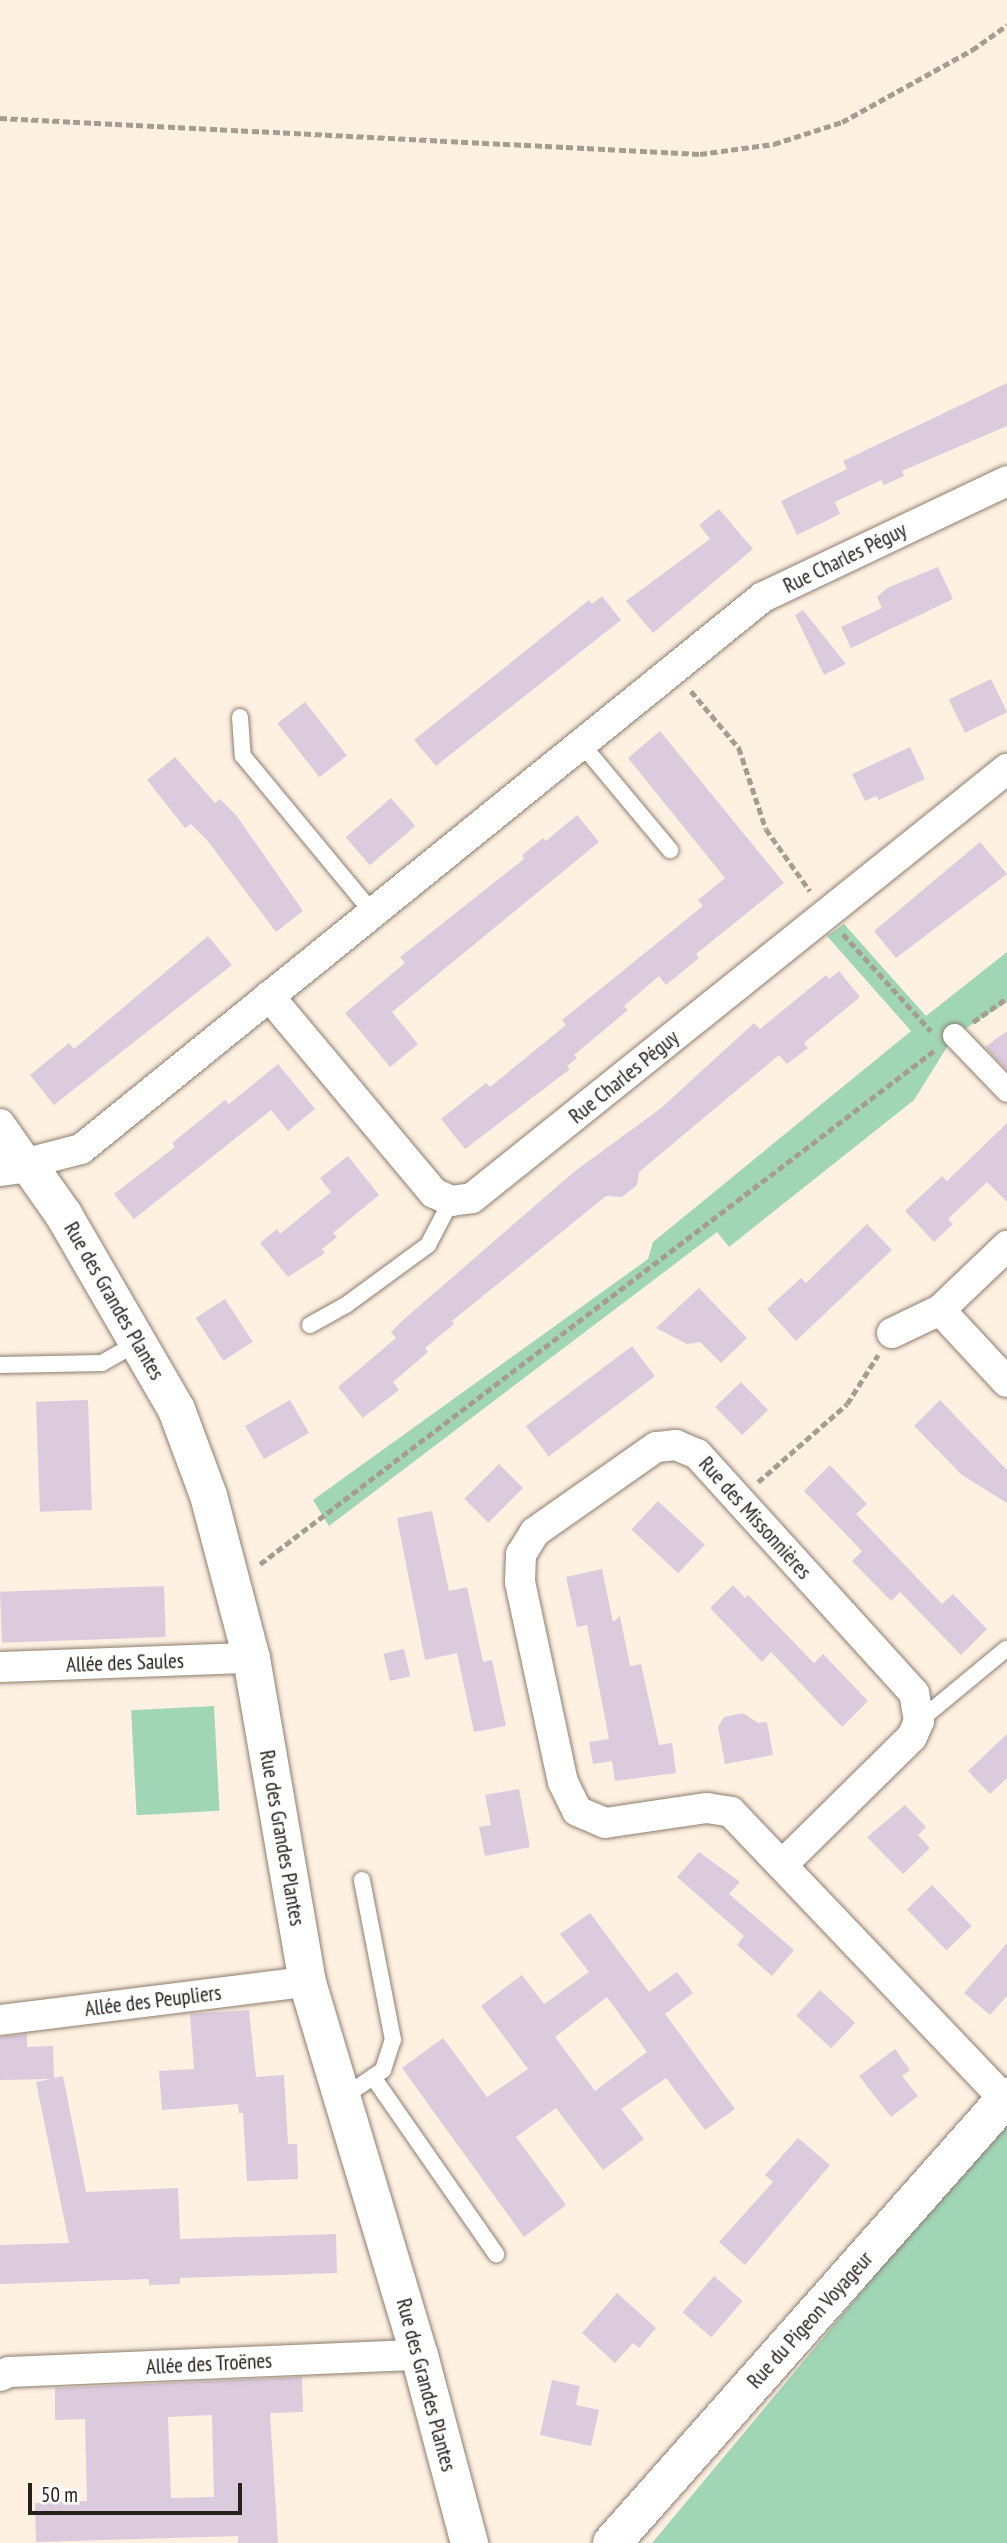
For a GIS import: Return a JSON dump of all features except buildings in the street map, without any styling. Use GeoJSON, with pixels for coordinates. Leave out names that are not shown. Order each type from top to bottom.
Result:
{"type":"FeatureCollection","features":[{"type":"Feature","properties":{"kind":"main road","name":"Rue du Pigeon Voyageur"},"geometry":{"type":"LineString","coordinates":[[612,2543],[1006,2099]]}},
{"type":"Feature","properties":{"kind":"street","name":"Rue Charles Péguy"},"geometry":{"type":"LineString","coordinates":[[14,1165],[81,1149],[580,742],[764,597],[1007,481]]}},
{"type":"Feature","properties":{"kind":"street","name":"Rue Charles Péguy"},"geometry":{"type":"LineString","coordinates":[[451,1201],[472,1198],[1007,769]]}},
{"type":"Feature","properties":{"kind":"street"},"geometry":{"type":"LineString","coordinates":[[270,996],[434,1193],[451,1201]]}},
{"type":"Feature","properties":{"kind":"street"},"geometry":{"type":"LineString","coordinates":[[948,1040],[1007,1090]]}},
{"type":"Feature","properties":{"kind":"street"},"geometry":{"type":"LineString","coordinates":[[0,1124],[14,1165]]}},
{"type":"Feature","properties":{"kind":"street","name":"Rue des Grandes Plantes"},"geometry":{"type":"LineString","coordinates":[[14,1165],[141,1342],[176,1409],[208,1495],[251,1658],[307,1982],[419,2355],[469,2543]]}},
{"type":"Feature","properties":{"kind":"street"},"geometry":{"type":"LineString","coordinates":[[892,1333],[940,1310],[1007,1246]]}},
{"type":"Feature","properties":{"kind":"street"},"geometry":{"type":"LineString","coordinates":[[940,1310],[1007,1382]]}},
{"type":"Feature","properties":{"kind":"street","name":"Rue des Missonnières"},"geometry":{"type":"LineString","coordinates":[[919,1721],[914,1693],[697,1454],[676,1446],[656,1447],[535,1532],[521,1554],[520,1581],[563,1783],[576,1811],[605,1823],[707,1808],[731,1812],[1006,2099]]}},
{"type":"Feature","properties":{"kind":"street","name":"Allée des Saules"},"geometry":{"type":"LineString","coordinates":[[0,1667],[251,1658]]}},
{"type":"Feature","properties":{"kind":"street"},"geometry":{"type":"LineString","coordinates":[[782,1866],[912,1737],[919,1721]]}},
{"type":"Feature","properties":{"kind":"street","name":"Allée des Peupliers"},"geometry":{"type":"LineString","coordinates":[[0,2020],[307,1982]]}},
{"type":"Feature","properties":{"kind":"street","name":"Allée des Troënes"},"geometry":{"type":"LineString","coordinates":[[0,2376],[9,2372],[419,2355]]}},
{"type":"Feature","properties":{"kind":"lane"},"geometry":{"type":"LineString","coordinates":[[240,717],[243,756],[372,912]]}},
{"type":"Feature","properties":{"kind":"lane"},"geometry":{"type":"LineString","coordinates":[[580,742],[670,850]]}},
{"type":"Feature","properties":{"kind":"lane"},"geometry":{"type":"LineString","coordinates":[[310,1325],[346,1305],[428,1245],[451,1201]]}},
{"type":"Feature","properties":{"kind":"lane"},"geometry":{"type":"LineString","coordinates":[[0,1365],[102,1363],[141,1342]]}},
{"type":"Feature","properties":{"kind":"lane"},"geometry":{"type":"LineString","coordinates":[[919,1721],[1006,1649]]}},
{"type":"Feature","properties":{"kind":"lane"},"geometry":{"type":"LineString","coordinates":[[342,2098],[383,2070],[393,2040],[362,1880]]}},
{"type":"Feature","properties":{"kind":"lane"},"geometry":{"type":"LineString","coordinates":[[373,2077],[496,2254]]}},
{"type":"Feature","properties":{"kind":"path"},"geometry":{"type":"LineString","coordinates":[[0,118],[700,154],[774,144],[842,122],[972,50],[1007,25]]}},
{"type":"Feature","properties":{"kind":"path"},"geometry":{"type":"LineString","coordinates":[[673,669],[740,748],[766,829],[827,916],[948,1040]]}},
{"type":"Feature","properties":{"kind":"path"},"geometry":{"type":"LineString","coordinates":[[230,1586],[948,1040],[1007,998]]}},
{"type":"Feature","properties":{"kind":"path"},"geometry":{"type":"LineString","coordinates":[[738,1499],[847,1404],[892,1333]]}},
{"type":"Feature","properties":{"kind":"green space"},"geometry":{"type":"Polygon","coordinates":[[[844,924],[926,1016],[1007,952],[1007,1002],[954,1036],[914,1100],[729,1247],[717,1232],[329,1526],[313,1500],[648,1259],[653,1242],[911,1031],[827,936],[844,924]]]}},
{"type":"Feature","properties":{"kind":"green space"},"geometry":{"type":"Polygon","coordinates":[[[214,1706],[219,1811],[137,1815],[131,1710],[214,1706]]]}},
{"type":"Feature","properties":{"kind":"green space"},"geometry":{"type":"Polygon","coordinates":[[[1007,2117],[1007,2543],[652,2543],[908,2236],[1007,2117]]]}}]}
